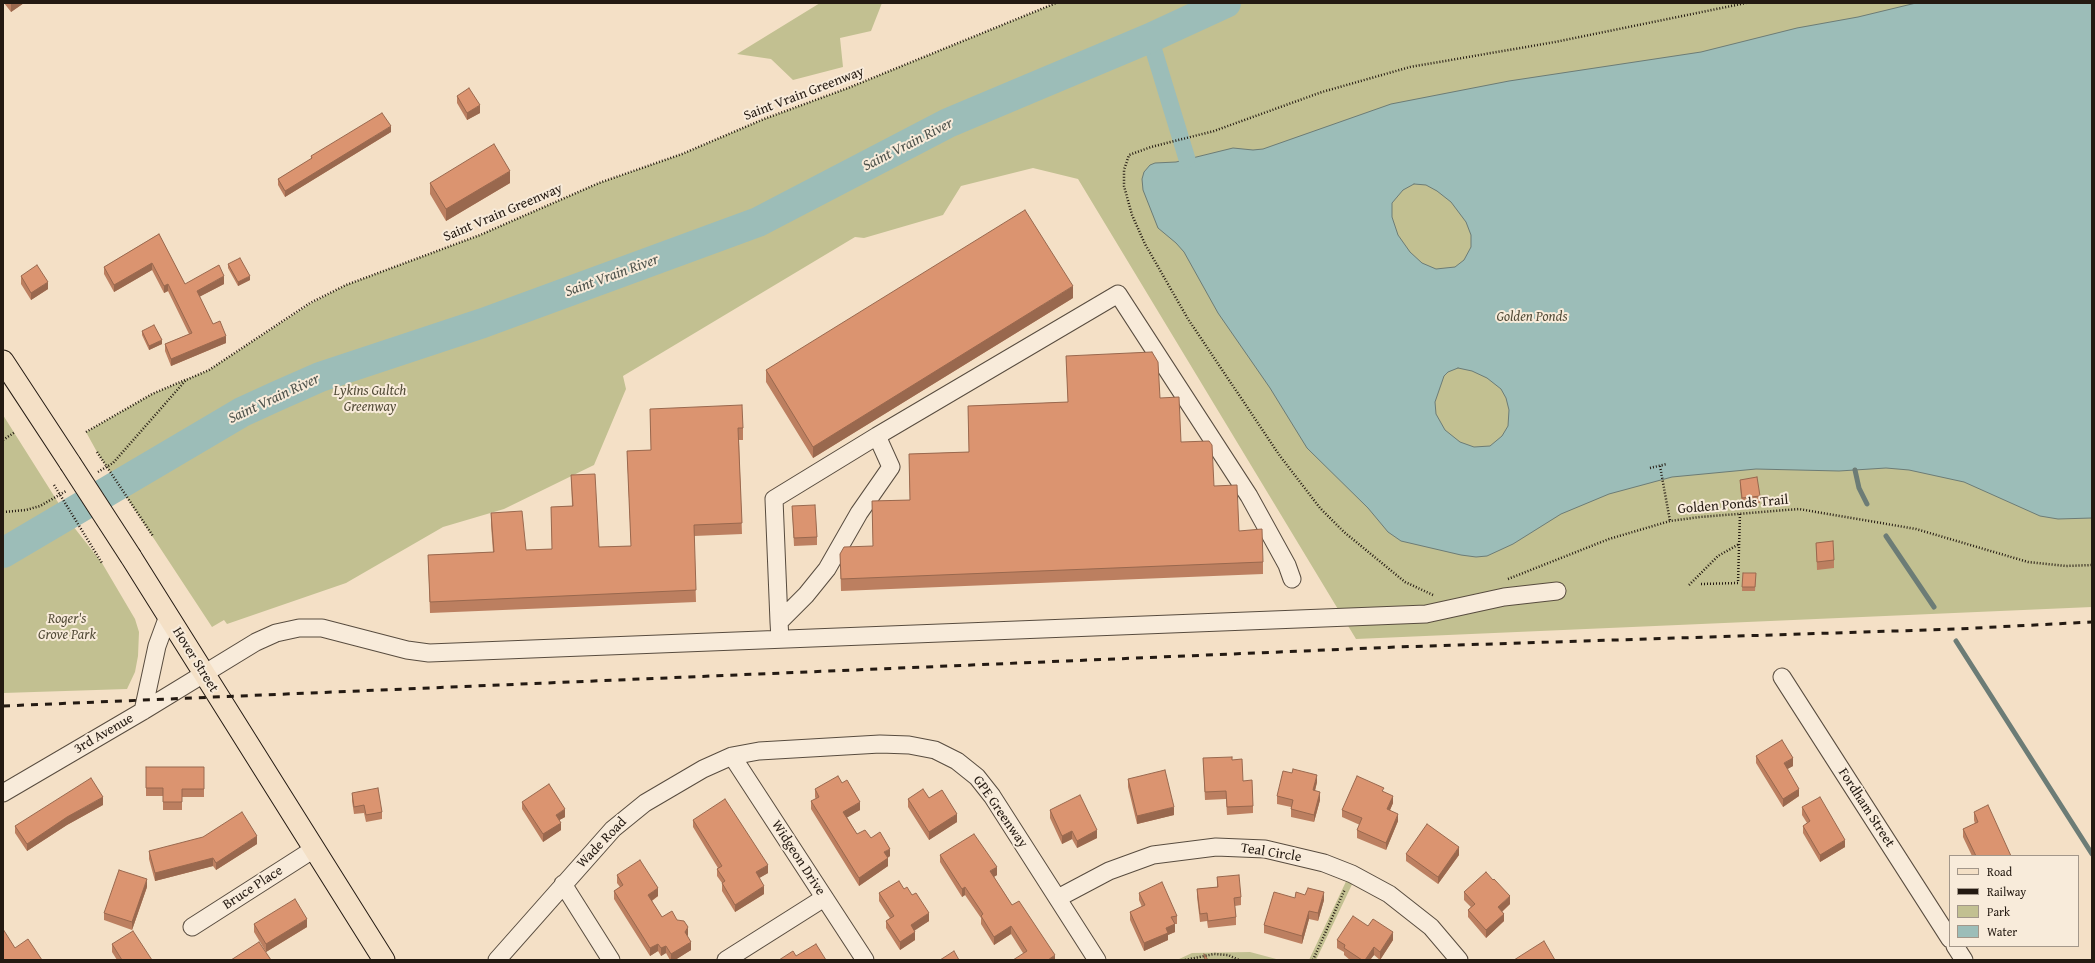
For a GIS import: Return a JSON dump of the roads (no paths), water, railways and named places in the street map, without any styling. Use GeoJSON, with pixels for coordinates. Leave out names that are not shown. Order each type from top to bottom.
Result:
{"type":"FeatureCollection","features":[{"type":"Feature","properties":{"kind":"main road","name":"Hover Street"},"geometry":{"type":"LineString","coordinates":[[3,361],[131,557],[384,960]]}},
{"type":"Feature","properties":{"kind":"street"},"geometry":{"type":"LineString","coordinates":[[780,639],[774,499],[877,436],[1118,294],[1249,496],[1287,565],[1292,579]]}},
{"type":"Feature","properties":{"kind":"street"},"geometry":{"type":"LineString","coordinates":[[779,622],[806,595],[827,569],[859,513],[891,467],[877,436]]}},
{"type":"Feature","properties":{"kind":"street","name":"3rd Avenue"},"geometry":{"type":"LineString","coordinates":[[3,793],[266,637],[285,630],[305,627],[322,628],[407,650],[430,653],[1426,614],[1495,599],[1557,591]]}},
{"type":"Feature","properties":{"kind":"street"},"geometry":{"type":"LineString","coordinates":[[143,711],[157,646],[168,616]]}},
{"type":"Feature","properties":{"kind":"street","name":"Fordham Street"},"geometry":{"type":"LineString","coordinates":[[1782,677],[1949,936]]}},
{"type":"Feature","properties":{"kind":"street","name":"GPE Greenway"},"geometry":{"type":"LineString","coordinates":[[732,756],[759,750],[880,744],[909,745],[935,750],[966,768],[984,785],[1097,960]]}},
{"type":"Feature","properties":{"kind":"street","name":"Wade Road"},"geometry":{"type":"LineString","coordinates":[[497,960],[610,832],[637,809],[697,772],[732,756]]}},
{"type":"Feature","properties":{"kind":"street","name":"Widgeon Drive"},"geometry":{"type":"LineString","coordinates":[[732,756],[864,960]]}},
{"type":"Feature","properties":{"kind":"street","name":"Teal Circle"},"geometry":{"type":"LineString","coordinates":[[1058,898],[1091,879],[1138,860],[1197,848],[1238,847],[1265,849],[1313,860],[1352,874],[1389,894],[1439,935],[1459,960]]}},
{"type":"Feature","properties":{"kind":"street","name":"Bruce Place"},"geometry":{"type":"LineString","coordinates":[[192,927],[314,849]]}},
{"type":"Feature","properties":{"kind":"street"},"geometry":{"type":"LineString","coordinates":[[563,884],[612,960]]}},
{"type":"Feature","properties":{"kind":"street"},"geometry":{"type":"LineString","coordinates":[[726,960],[824,898]]}},
{"type":"Feature","properties":{"kind":"street"},"geometry":{"type":"LineString","coordinates":[[1956,947],[1964,960]]}},
{"type":"Feature","properties":{"kind":"water","name":"Golden Ponds"},"geometry":{"type":"Polygon","coordinates":[[[1916,3],[2092,3],[2092,518],[2058,519],[2040,516],[1964,482],[1909,470],[1886,468],[1839,471],[1756,469],[1672,477],[1609,494],[1561,514],[1513,544],[1487,556],[1476,557],[1461,555],[1401,541],[1388,532],[1368,508],[1307,448],[1270,388],[1218,313],[1184,252],[1158,228],[1143,190],[1142,179],[1144,172],[1150,165],[1155,163],[1176,162],[1233,148],[1253,150],[1263,149],[1391,104],[1509,81],[1701,52],[1797,28],[1858,17],[1916,3]],[[1414,184],[1403,190],[1392,203],[1392,217],[1398,235],[1410,252],[1422,263],[1436,269],[1455,267],[1464,260],[1471,247],[1471,235],[1466,222],[1451,202],[1437,191],[1426,185],[1414,184]],[[1458,368],[1448,372],[1444,376],[1435,402],[1436,414],[1445,430],[1460,442],[1474,447],[1490,446],[1502,436],[1508,426],[1509,410],[1506,398],[1501,389],[1487,378],[1472,371],[1458,368]]]}},
{"type":"Feature","properties":{"kind":"waterway","name":"Saint Vrain River"},"geometry":{"type":"LineString","coordinates":[[3,553],[242,412],[277,396],[320,377],[483,323],[758,222],[948,123],[1150,38],[1226,3]]}},
{"type":"Feature","properties":{"kind":"waterway"},"geometry":{"type":"LineString","coordinates":[[1150,38],[1187,159]]}},
{"type":"Feature","properties":{"kind":"waterway"},"geometry":{"type":"LineString","coordinates":[[1855,470],[1859,488],[1867,504]]}},
{"type":"Feature","properties":{"kind":"waterway"},"geometry":{"type":"LineString","coordinates":[[1886,536],[1934,607]]}},
{"type":"Feature","properties":{"kind":"waterway"},"geometry":{"type":"LineString","coordinates":[[1956,641],[2092,854]]}},
{"type":"Feature","properties":{"kind":"railway"},"geometry":{"type":"LineString","coordinates":[[3,706],[1397,647],[1957,629],[2092,622]]}},
{"type":"Feature","properties":{"kind":"park label","name":"Lykins Gultch Greenway"},"geometry":{"type":"Point","coordinates":[370,400]}},
{"type":"Feature","properties":{"kind":"park label","name":"Roger's Grove Park"},"geometry":{"type":"Point","coordinates":[67,628]}}]}
